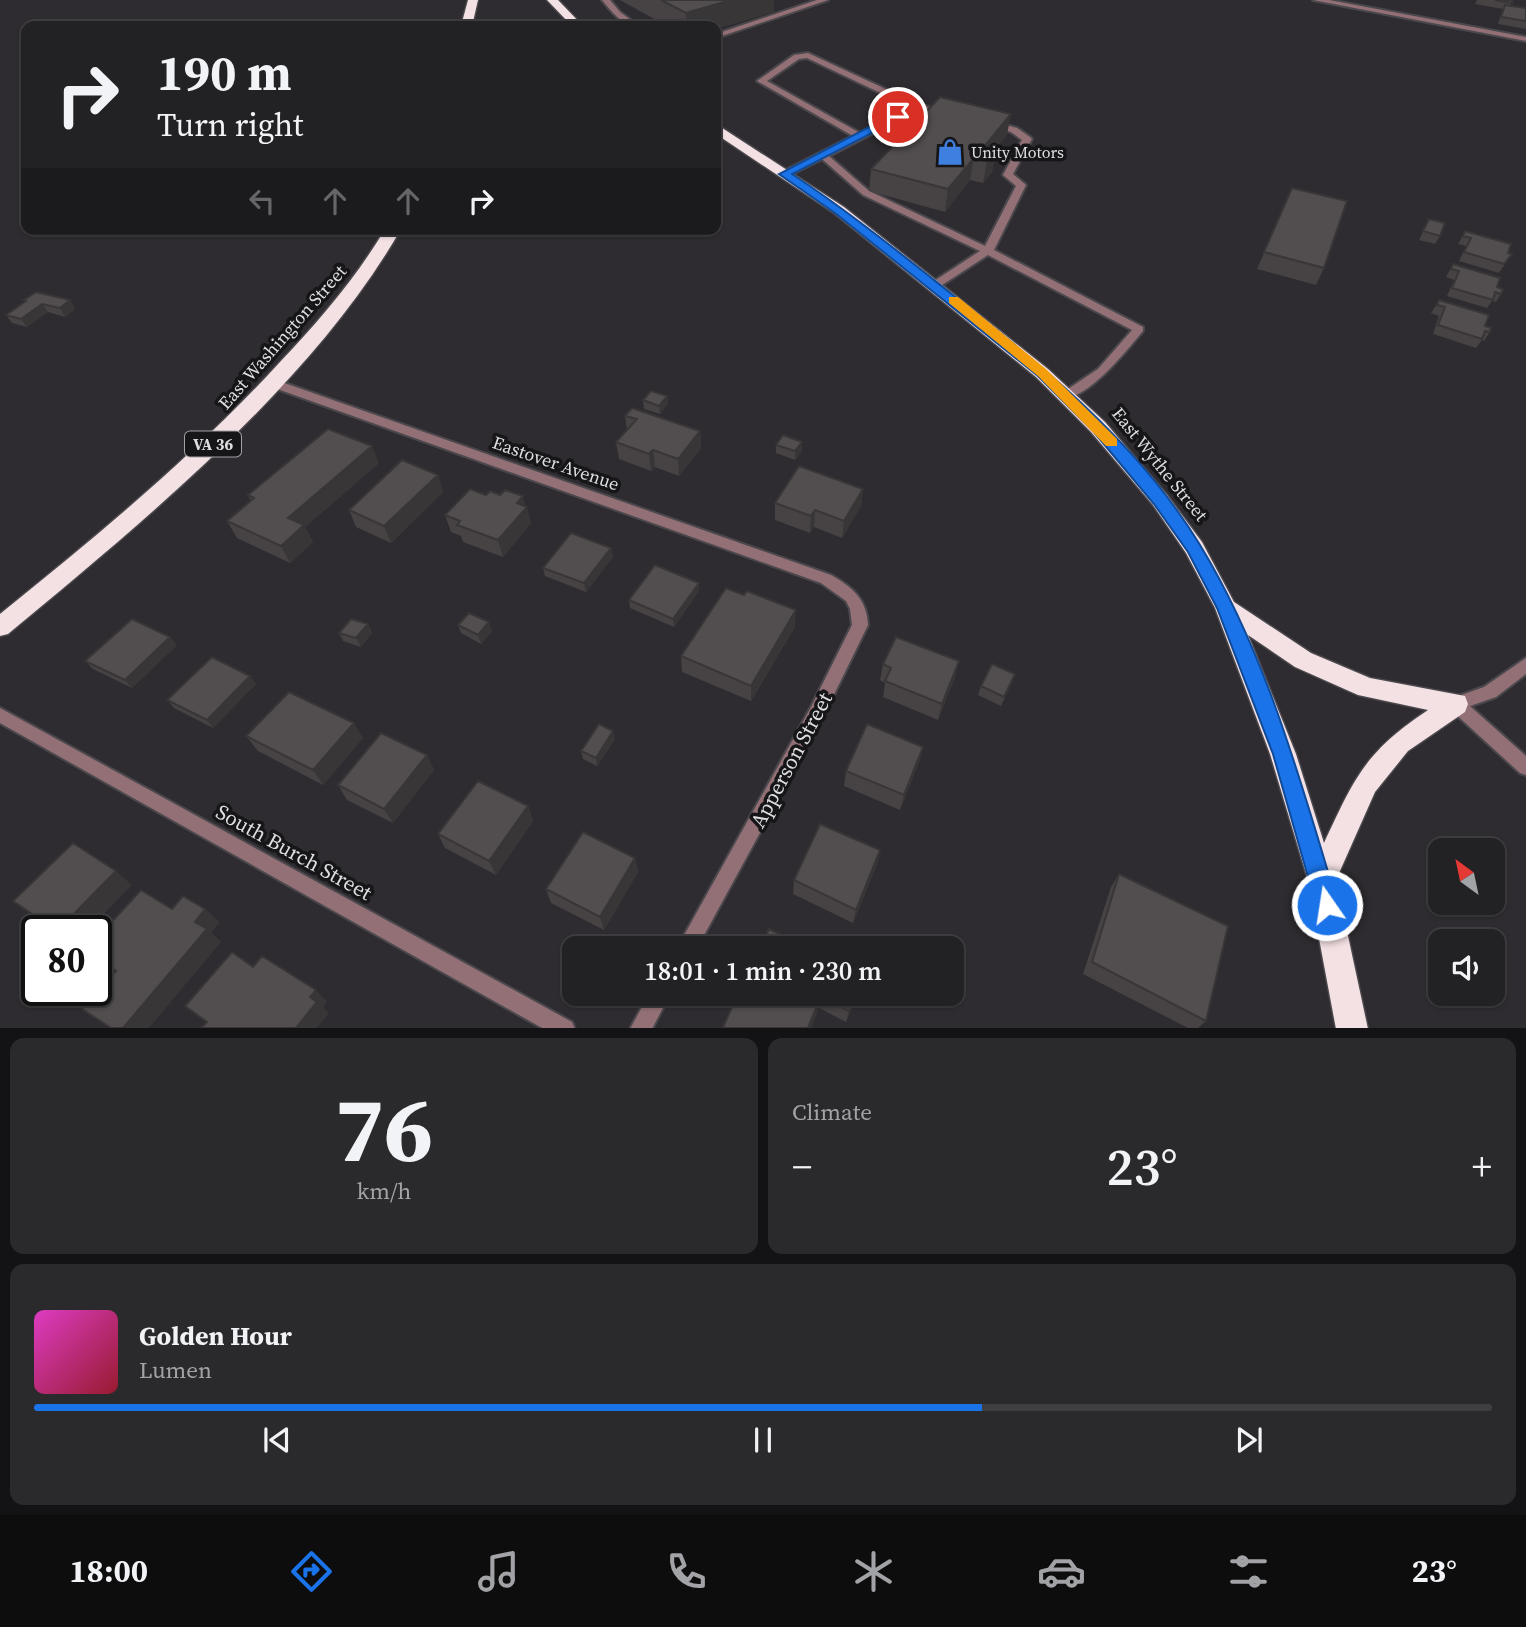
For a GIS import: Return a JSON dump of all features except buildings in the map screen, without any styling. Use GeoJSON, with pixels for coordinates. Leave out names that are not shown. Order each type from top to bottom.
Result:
{"type":"FeatureCollection","features":[{"type":"Feature","properties":{"kind":"highway"},"geometry":{"type":"LineString","coordinates":[[467,21],[473,0]]}},
{"type":"Feature","properties":{"kind":"highway"},"geometry":{"type":"LineString","coordinates":[[552,0],[573,21]]}},
{"type":"Feature","properties":{"kind":"highway","name":"East Wythe Street"},"geometry":{"type":"LineString","coordinates":[[721,131],[839,211],[935,285],[1065,395],[1098,428],[1160,500],[1194,548],[1226,608],[1283,754],[1322,880],[1352,1028]]}},
{"type":"Feature","properties":{"kind":"highway","name":"East Washington Street"},"geometry":{"type":"LineString","coordinates":[[0,627],[207,450],[273,383],[337,310],[377,258],[390,235]]}},
{"type":"Feature","properties":{"kind":"highway"},"geometry":{"type":"LineString","coordinates":[[1226,608],[1303,660],[1367,688],[1456,704]]}},
{"type":"Feature","properties":{"kind":"highway"},"geometry":{"type":"LineString","coordinates":[[1322,880],[1365,784],[1399,743],[1456,704]]}},
{"type":"Feature","properties":{"kind":"street"},"geometry":{"type":"LineString","coordinates":[[606,0],[617,14],[628,21]]}},
{"type":"Feature","properties":{"kind":"street"},"geometry":{"type":"LineString","coordinates":[[721,34],[824,0]]}},
{"type":"Feature","properties":{"kind":"street"},"geometry":{"type":"LineString","coordinates":[[1317,0],[1526,39]]}},
{"type":"Feature","properties":{"kind":"street"},"geometry":{"type":"LineString","coordinates":[[859,136],[761,81],[797,57],[808,55],[917,107],[953,115]]}},
{"type":"Feature","properties":{"kind":"street"},"geometry":{"type":"LineString","coordinates":[[785,174],[917,107]]}},
{"type":"Feature","properties":{"kind":"street"},"geometry":{"type":"LineString","coordinates":[[935,285],[988,251],[1020,185],[1008,175],[1027,139],[1014,130],[977,121]]}},
{"type":"Feature","properties":{"kind":"street"},"geometry":{"type":"LineString","coordinates":[[823,155],[866,193],[988,251],[1139,329],[1102,372],[1065,395]]}},
{"type":"Feature","properties":{"kind":"street","name":"Eastover Avenue"},"geometry":{"type":"LineString","coordinates":[[273,383],[826,579]]}},
{"type":"Feature","properties":{"kind":"street","name":"Apperson Street"},"geometry":{"type":"LineString","coordinates":[[694,936],[817,712],[860,625],[860,610],[851,594],[826,579]]}},
{"type":"Feature","properties":{"kind":"street"},"geometry":{"type":"LineString","coordinates":[[1526,665],[1490,692],[1456,704],[1526,767]]}},
{"type":"Feature","properties":{"kind":"street","name":"South Burch Street"},"geometry":{"type":"LineString","coordinates":[[0,715],[565,1028]]}},
{"type":"Feature","properties":{"kind":"street"},"geometry":{"type":"LineString","coordinates":[[640,1028],[653,1006]]}},
{"type":"Feature","properties":{"kind":"slow traffic"},"geometry":{"type":"LineString","coordinates":[[953,300],[1042,373],[1111,443]]}},
{"type":"Feature","properties":{"kind":"place","name":"Unity Motors"},"geometry":{"type":"Point","coordinates":[950,152]}},
{"type":"Feature","properties":{"kind":"route"},"geometry":{"type":"LineString","coordinates":[[898,117],[785,174],[931,281],[1042,373],[1098,428],[1160,500],[1194,548],[1226,608],[1283,754],[1322,880],[1327,905]]}}]}
